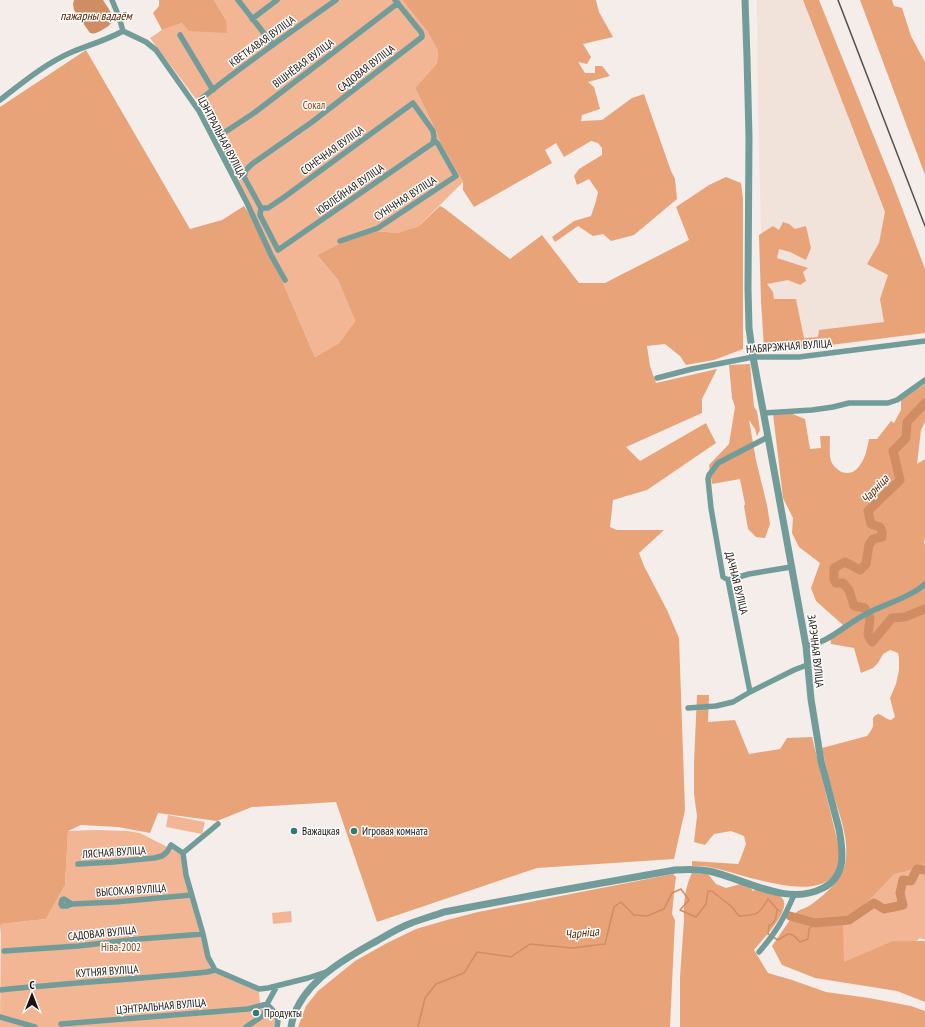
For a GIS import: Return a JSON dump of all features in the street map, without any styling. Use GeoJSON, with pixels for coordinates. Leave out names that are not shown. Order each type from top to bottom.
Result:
{"type":"FeatureCollection","features":[{"type":"Feature","properties":{"kind":"street"},"geometry":{"type":"LineString","coordinates":[[0,100],[54,62],[72,52],[123,31],[112,0]]}},
{"type":"Feature","properties":{"kind":"street"},"geometry":{"type":"LineString","coordinates":[[238,0],[273,45]]}},
{"type":"Feature","properties":{"kind":"street"},"geometry":{"type":"LineString","coordinates":[[252,19],[278,0]]}},
{"type":"Feature","properties":{"kind":"street","name":"КВЕТКАВАЯ ВУЛІЦА"},"geometry":{"type":"LineString","coordinates":[[219,136],[201,100],[273,45],[336,0]]}},
{"type":"Feature","properties":{"kind":"street","name":"ЗАРЭЧНАЯ ВУЛІЦА"},"geometry":{"type":"LineString","coordinates":[[291,1027],[293,1016],[302,999],[328,971],[390,933],[408,924],[429,917],[477,905],[688,869],[708,871],[731,877],[763,889],[777,892],[794,895],[806,894],[817,892],[826,887],[837,876],[841,868],[843,850],[839,829],[821,762],[806,646],[749,328],[749,137],[745,0]]}},
{"type":"Feature","properties":{"kind":"street","name":"САДОВАЯ ВУЛІЦА"},"geometry":{"type":"LineString","coordinates":[[244,177],[246,170],[252,164],[312,122],[422,37],[421,32],[396,2]]}},
{"type":"Feature","properties":{"kind":"street","name":"ВІШНЁВАЯ ВУЛІЦА"},"geometry":{"type":"LineString","coordinates":[[219,136],[254,113],[396,2]]}},
{"type":"Feature","properties":{"kind":"street","name":"ЦЭНТРАЛЬНАЯ ВУЛІЦА"},"geometry":{"type":"LineString","coordinates":[[123,31],[146,42],[156,50],[199,111],[285,280]]}},
{"type":"Feature","properties":{"kind":"street"},"geometry":{"type":"LineString","coordinates":[[180,35],[213,90]]}},
{"type":"Feature","properties":{"kind":"street","name":"СОНЕЧНАЯ ВУЛІЦА"},"geometry":{"type":"LineString","coordinates":[[261,208],[268,208],[283,198],[413,103],[433,131],[433,142]]}},
{"type":"Feature","properties":{"kind":"street"},"geometry":{"type":"LineString","coordinates":[[219,136],[238,173],[244,177],[261,208]]}},
{"type":"Feature","properties":{"kind":"street","name":"СУНІЧНАЯ ВУЛІЦА"},"geometry":{"type":"LineString","coordinates":[[340,241],[378,228],[456,176],[438,144],[433,142]]}},
{"type":"Feature","properties":{"kind":"street","name":"ЮБІЛЕЙНАЯ ВУЛІЦА"},"geometry":{"type":"LineString","coordinates":[[261,208],[260,215],[278,250],[433,142]]}},
{"type":"Feature","properties":{"kind":"street"},"geometry":{"type":"LineString","coordinates":[[247,203],[256,199]]}},
{"type":"Feature","properties":{"kind":"street","name":"НАБЯРЭЖНАЯ ВУЛІЦА"},"geometry":{"type":"LineString","coordinates":[[657,378],[692,369],[753,357],[799,356],[925,341]]}},
{"type":"Feature","properties":{"kind":"street"},"geometry":{"type":"LineString","coordinates":[[764,413],[812,410],[849,403],[888,403],[897,400],[925,380]]}},
{"type":"Feature","properties":{"kind":"street","name":"ДАЧНАЯ ВУЛІЦА"},"geometry":{"type":"LineString","coordinates":[[750,692],[728,580],[723,577],[711,508],[708,479],[712,471],[722,460],[768,437]]}},
{"type":"Feature","properties":{"kind":"street"},"geometry":{"type":"LineString","coordinates":[[728,580],[749,574],[792,567]]}},
{"type":"Feature","properties":{"kind":"street"},"geometry":{"type":"LineString","coordinates":[[806,646],[816,644],[866,614],[921,588],[925,584]]}},
{"type":"Feature","properties":{"kind":"street"},"geometry":{"type":"LineString","coordinates":[[688,708],[716,706],[733,702],[794,670],[808,665]]}},
{"type":"Feature","properties":{"kind":"street"},"geometry":{"type":"LineString","coordinates":[[218,824],[183,853],[186,876],[191,895],[203,934],[208,957],[215,970],[259,989],[308,978],[328,971]]}},
{"type":"Feature","properties":{"kind":"street","name":"ЛЯСНАЯ ВУЛІЦА"},"geometry":{"type":"LineString","coordinates":[[78,864],[154,858],[162,856],[171,845],[183,853]]}},
{"type":"Feature","properties":{"kind":"street","name":"ВЫСОКАЯ ВУЛІЦА"},"geometry":{"type":"LineString","coordinates":[[72,904],[191,895]]}},
{"type":"Feature","properties":{"kind":"street"},"geometry":{"type":"LineString","coordinates":[[759,952],[774,934],[785,916],[794,895]]}},
{"type":"Feature","properties":{"kind":"street","name":"САДОВАЯ ВУЛІЦА"},"geometry":{"type":"LineString","coordinates":[[4,951],[78,946],[203,934]]}},
{"type":"Feature","properties":{"kind":"street","name":"КУТНЯЯ ВУЛІЦА"},"geometry":{"type":"LineString","coordinates":[[0,990],[149,978],[215,970]]}},
{"type":"Feature","properties":{"kind":"street"},"geometry":{"type":"LineString","coordinates":[[246,1027],[264,1015],[264,1005],[277,986]]}},
{"type":"Feature","properties":{"kind":"street"},"geometry":{"type":"LineString","coordinates":[[264,1005],[275,1012],[278,1022],[277,1027]]}},
{"type":"Feature","properties":{"kind":"street","name":"ЦЭНТРАЛЬНАЯ ВУЛІЦА"},"geometry":{"type":"LineString","coordinates":[[61,1024],[248,1009],[264,1005]]}},
{"type":"Feature","properties":{"kind":"street"},"geometry":{"type":"LineString","coordinates":[[0,1017],[35,1027]]}},
{"type":"Feature","properties":{"kind":"shaded area"},"geometry":{"type":"Polygon","coordinates":[[[159,0],[214,0],[226,20],[227,33],[189,31],[182,23],[162,30],[153,13],[159,6],[159,0]]]}},
{"type":"Feature","properties":{"kind":"shaded area"},"geometry":{"type":"Polygon","coordinates":[[[402,0],[596,0],[599,12],[613,37],[583,44],[591,57],[587,64],[578,62],[585,73],[595,73],[595,66],[602,66],[610,76],[588,82],[594,87],[600,109],[582,115],[581,121],[602,120],[632,98],[644,94],[675,179],[677,199],[634,235],[611,241],[603,234],[593,236],[578,226],[555,242],[552,237],[574,221],[591,216],[598,192],[589,179],[577,185],[574,176],[579,169],[602,155],[602,148],[598,143],[591,141],[564,157],[556,143],[545,150],[552,163],[474,207],[463,190],[463,182],[438,138],[415,88],[437,63],[438,51],[427,31],[402,0]]]}},
{"type":"Feature","properties":{"kind":"shaded area"},"geometry":{"type":"Polygon","coordinates":[[[757,0],[803,0],[925,316],[925,333],[799,349],[764,348],[757,0]]]}},
{"type":"Feature","properties":{"kind":"shaded area"},"geometry":{"type":"Polygon","coordinates":[[[803,0],[819,0],[893,184],[925,269],[925,333],[799,349],[764,348],[759,235],[773,226],[779,230],[783,222],[789,224],[795,229],[806,226],[811,248],[806,260],[790,252],[779,249],[777,258],[808,268],[803,272],[806,281],[800,285],[788,280],[767,284],[773,292],[774,299],[796,299],[804,338],[818,337],[819,330],[884,322],[880,299],[888,275],[867,264],[879,243],[885,212],[803,0]]]}},
{"type":"Feature","properties":{"kind":"shaded area"},"geometry":{"type":"Polygon","coordinates":[[[860,0],[892,0],[894,6],[902,8],[911,36],[925,62],[925,175],[860,0]]]}},
{"type":"Feature","properties":{"kind":"shaded area"},"geometry":{"type":"Polygon","coordinates":[[[86,50],[190,229],[222,220],[244,206],[261,232],[315,357],[339,343],[355,321],[338,280],[317,255],[366,230],[397,233],[419,226],[440,206],[510,259],[542,235],[579,283],[605,283],[689,240],[676,207],[709,185],[726,177],[741,183],[743,199],[743,349],[714,360],[686,365],[680,356],[665,344],[647,346],[650,366],[656,383],[717,369],[702,399],[702,413],[626,447],[640,461],[706,423],[716,443],[647,490],[613,500],[610,527],[617,530],[664,530],[639,553],[679,638],[685,810],[674,859],[537,868],[377,922],[336,802],[252,807],[217,821],[158,813],[150,833],[118,827],[81,825],[68,831],[65,885],[46,919],[1,924],[0,934],[0,107],[86,50]]]}},
{"type":"Feature","properties":{"kind":"shaded area"},"geometry":{"type":"Polygon","coordinates":[[[750,364],[754,407],[757,411],[760,430],[757,436],[755,429],[749,420],[770,524],[765,538],[756,537],[748,529],[740,479],[712,484],[709,465],[729,444],[735,407],[732,398],[729,365],[750,364]]]}},
{"type":"Feature","properties":{"kind":"shaded area"},"geometry":{"type":"Polygon","coordinates":[[[925,384],[925,422],[921,430],[917,464],[925,459],[925,862],[922,867],[894,874],[843,926],[844,962],[893,941],[925,941],[925,1002],[897,991],[815,978],[782,965],[772,946],[794,914],[814,903],[835,884],[843,871],[846,860],[845,836],[829,780],[822,748],[867,736],[873,727],[873,718],[878,714],[891,720],[895,717],[890,698],[896,684],[899,670],[898,653],[890,650],[883,654],[873,668],[861,673],[854,648],[831,644],[830,636],[843,625],[816,601],[811,588],[820,563],[799,547],[792,533],[793,518],[783,498],[773,414],[790,413],[805,419],[810,449],[821,448],[820,436],[830,436],[831,461],[837,469],[845,473],[849,473],[857,469],[864,459],[869,439],[877,439],[891,421],[894,423],[901,410],[901,399],[925,384]]]}},
{"type":"Feature","properties":{"kind":"shaded area"},"geometry":{"type":"Polygon","coordinates":[[[697,695],[709,695],[708,722],[735,720],[749,754],[780,749],[787,738],[812,737],[839,847],[838,867],[832,877],[822,884],[808,887],[792,886],[775,884],[711,867],[692,866],[692,861],[738,864],[746,844],[744,836],[731,831],[714,834],[705,845],[694,842],[697,816],[694,794],[694,763],[697,695]]]}},
{"type":"Feature","properties":{"kind":"shaded area"},"geometry":{"type":"Polygon","coordinates":[[[692,873],[708,874],[716,884],[726,888],[744,883],[748,884],[753,891],[759,888],[774,893],[782,898],[784,903],[780,917],[754,950],[768,973],[826,992],[911,1006],[925,1011],[925,1027],[680,1027],[680,977],[684,902],[686,890],[692,873]]]}},
{"type":"Feature","properties":{"kind":"shaded area"},"geometry":{"type":"Polygon","coordinates":[[[673,874],[676,877],[672,914],[675,920],[670,1027],[298,1027],[306,1006],[318,991],[355,961],[416,929],[478,912],[673,874]]]}},
{"type":"Feature","properties":{"kind":"green space","name":"Сокал"},"geometry":{"type":"Polygon","coordinates":[[[214,0],[402,0],[427,31],[438,51],[437,63],[415,88],[438,138],[463,182],[419,226],[397,233],[366,230],[317,255],[338,280],[355,321],[339,343],[315,357],[260,227],[199,103],[150,38],[162,30],[182,23],[226,20],[214,0]]]}},
{"type":"Feature","properties":{"kind":"green space"},"geometry":{"type":"Polygon","coordinates":[[[925,787],[925,940],[920,938],[910,947],[829,978],[827,906],[925,787]]]}},
{"type":"Feature","properties":{"kind":"green space"},"geometry":{"type":"Polygon","coordinates":[[[168,815],[205,822],[202,834],[166,827],[168,815]]]}},
{"type":"Feature","properties":{"kind":"green space","name":"Ніва-2002"},"geometry":{"type":"Polygon","coordinates":[[[96,830],[140,833],[181,854],[194,913],[211,971],[259,992],[260,1003],[265,1017],[272,1012],[276,1017],[274,1027],[0,1027],[1,924],[46,919],[65,885],[68,831],[96,830]]]}},
{"type":"Feature","properties":{"kind":"green space"},"geometry":{"type":"Polygon","coordinates":[[[291,911],[292,922],[273,924],[272,913],[291,911]]]}},
{"type":"Feature","properties":{"kind":"water","name":"пажарны вадаём"},"geometry":{"type":"Polygon","coordinates":[[[74,0],[103,0],[111,13],[111,23],[108,27],[99,32],[90,33],[74,10],[74,0]]]}},
{"type":"Feature","properties":{"kind":"waterway","name":"Чарніца"},"geometry":{"type":"LineString","coordinates":[[865,608],[854,606],[849,590],[843,583],[836,583],[834,580],[834,568],[845,562],[860,570],[866,564],[869,545],[873,539],[882,537],[880,527],[871,524],[868,511],[900,480],[893,451],[906,438],[907,422],[925,403]]}},
{"type":"Feature","properties":{"kind":"waterway","name":"Чарніца"},"geometry":{"type":"LineString","coordinates":[[870,618],[868,635],[872,642],[892,618],[905,617],[925,609]]}},
{"type":"Feature","properties":{"kind":"waterway","name":"Чарніца"},"geometry":{"type":"LineString","coordinates":[[790,916],[815,923],[849,920],[874,903],[884,909],[903,905],[900,893],[903,880],[911,881],[917,869],[925,870]]}},
{"type":"Feature","properties":{"kind":"waterway","name":"Чарніца"},"geometry":{"type":"LineString","coordinates":[[418,1027],[425,998],[436,984],[464,973],[477,952],[511,957],[530,944],[572,948],[605,944],[614,907],[621,902],[634,915],[647,916],[664,909],[672,893],[681,889],[689,900],[680,910],[696,917],[706,904],[708,891],[712,891],[732,907],[739,916],[757,913],[768,899],[780,911]]}},
{"type":"Feature","properties":{"kind":"waterway","name":"Чарніца"},"geometry":{"type":"LineString","coordinates":[[770,935],[768,934],[769,926],[775,919],[777,909]]}},
{"type":"Feature","properties":{"kind":"waterway","name":"Чарніца"},"geometry":{"type":"LineString","coordinates":[[773,937],[778,940],[788,934],[793,935],[800,942],[808,939],[809,929],[815,923]]}},
{"type":"Feature","properties":{"kind":"railway"},"geometry":{"type":"LineString","coordinates":[[838,0],[925,226]]}},
{"type":"Feature","properties":{"kind":"place","name":"Важацкая"},"geometry":{"type":"Point","coordinates":[294,831]}},
{"type":"Feature","properties":{"kind":"place","name":"Игровая комната"},"geometry":{"type":"Point","coordinates":[354,831]}},
{"type":"Feature","properties":{"kind":"place","name":"Продукты"},"geometry":{"type":"Point","coordinates":[256,1013]}}]}
